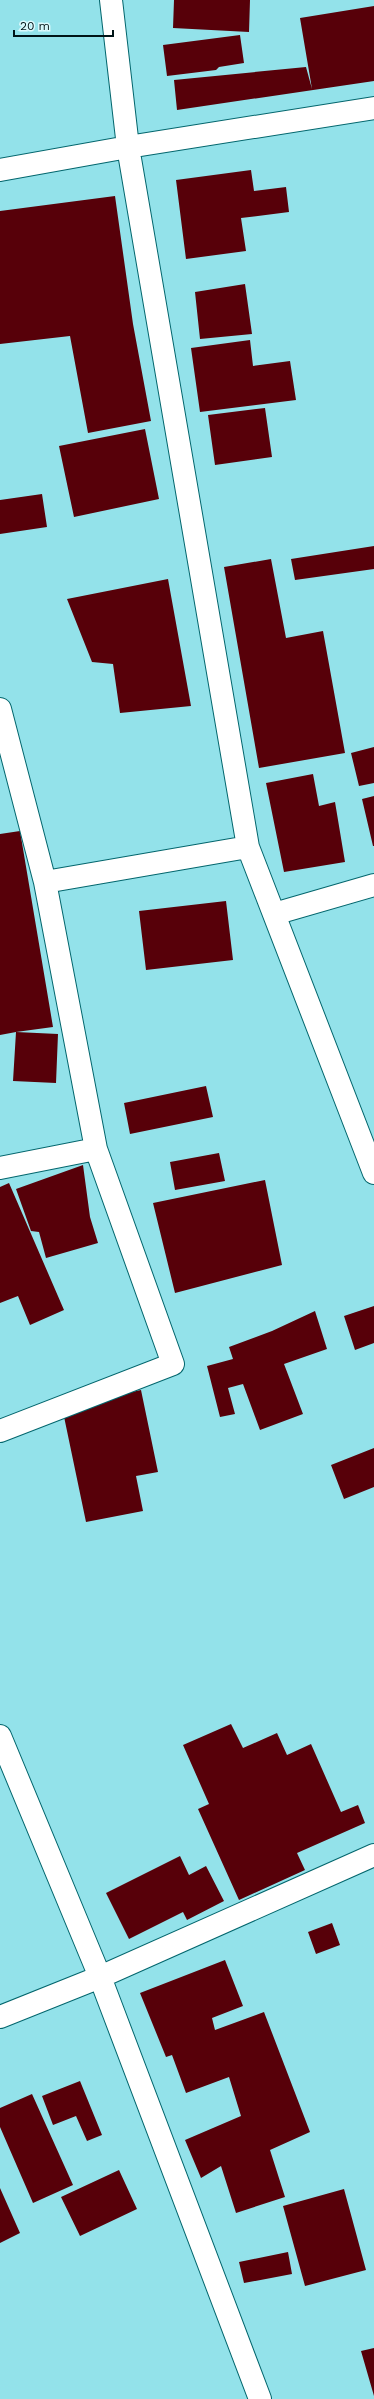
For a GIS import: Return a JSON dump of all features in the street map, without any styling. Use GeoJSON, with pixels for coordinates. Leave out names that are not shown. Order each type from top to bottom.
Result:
{"type":"FeatureCollection","features":[{"type":"Feature","properties":{"kind":"street"},"geometry":{"type":"LineString","coordinates":[[111,0],[128,147],[248,847],[374,1172]]}},
{"type":"Feature","properties":{"kind":"street"},"geometry":{"type":"LineString","coordinates":[[0,170],[128,147],[374,108]]}},
{"type":"Feature","properties":{"kind":"street"},"geometry":{"type":"LineString","coordinates":[[0,709],[45,882],[96,1149],[172,1364],[0,1431]]}},
{"type":"Feature","properties":{"kind":"street"},"geometry":{"type":"LineString","coordinates":[[45,882],[248,847]]}},
{"type":"Feature","properties":{"kind":"street"},"geometry":{"type":"LineString","coordinates":[[274,914],[374,885]]}},
{"type":"Feature","properties":{"kind":"street"},"geometry":{"type":"LineString","coordinates":[[0,1168],[96,1149]]}},
{"type":"Feature","properties":{"kind":"street"},"geometry":{"type":"LineString","coordinates":[[0,1736],[100,1977],[260,2399]]}},
{"type":"Feature","properties":{"kind":"street"},"geometry":{"type":"LineString","coordinates":[[0,2017],[100,1977],[374,1856]]}},
{"type":"Feature","properties":{"kind":"building"},"geometry":{"type":"Polygon","coordinates":[[[174,0],[250,0],[249,32],[173,28],[174,0]]]}},
{"type":"Feature","properties":{"kind":"building"},"geometry":{"type":"Polygon","coordinates":[[[374,6],[374,81],[177,110],[174,80],[306,67],[312,89],[300,18],[374,6]]]}},
{"type":"Feature","properties":{"kind":"building"},"geometry":{"type":"Polygon","coordinates":[[[240,35],[244,63],[219,67],[216,70],[167,76],[163,45],[240,35]]]}},
{"type":"Feature","properties":{"kind":"building"},"geometry":{"type":"Polygon","coordinates":[[[251,170],[254,191],[286,187],[289,212],[241,218],[246,251],[186,259],[176,180],[251,170]]]}},
{"type":"Feature","properties":{"kind":"building"},"geometry":{"type":"Polygon","coordinates":[[[115,196],[133,324],[151,421],[88,433],[70,336],[0,344],[0,211],[115,196]]]}},
{"type":"Feature","properties":{"kind":"building"},"geometry":{"type":"Polygon","coordinates":[[[245,284],[252,334],[200,339],[195,292],[245,284]]]}},
{"type":"Feature","properties":{"kind":"building"},"geometry":{"type":"Polygon","coordinates":[[[250,340],[253,366],[290,361],[296,400],[200,412],[191,348],[250,340]]]}},
{"type":"Feature","properties":{"kind":"building"},"geometry":{"type":"Polygon","coordinates":[[[265,408],[272,457],[215,465],[208,415],[265,408]]]}},
{"type":"Feature","properties":{"kind":"building"},"geometry":{"type":"Polygon","coordinates":[[[145,429],[159,499],[74,517],[59,446],[145,429]]]}},
{"type":"Feature","properties":{"kind":"building"},"geometry":{"type":"Polygon","coordinates":[[[42,494],[47,527],[0,534],[0,500],[42,494]]]}},
{"type":"Feature","properties":{"kind":"building"},"geometry":{"type":"Polygon","coordinates":[[[374,546],[374,569],[295,580],[291,559],[374,546]]]}},
{"type":"Feature","properties":{"kind":"building"},"geometry":{"type":"Polygon","coordinates":[[[271,559],[286,638],[323,631],[345,753],[259,768],[224,567],[271,559]]]}},
{"type":"Feature","properties":{"kind":"building"},"geometry":{"type":"Polygon","coordinates":[[[168,579],[191,706],[120,713],[113,664],[92,662],[67,599],[168,579]]]}},
{"type":"Feature","properties":{"kind":"building"},"geometry":{"type":"Polygon","coordinates":[[[374,747],[374,783],[359,786],[351,753],[374,747]]]}},
{"type":"Feature","properties":{"kind":"building"},"geometry":{"type":"Polygon","coordinates":[[[313,774],[319,806],[335,802],[345,862],[284,872],[266,783],[313,774]]]}},
{"type":"Feature","properties":{"kind":"building"},"geometry":{"type":"Polygon","coordinates":[[[374,796],[374,846],[373,846],[362,799],[374,796]]]}},
{"type":"Feature","properties":{"kind":"building"},"geometry":{"type":"Polygon","coordinates":[[[20,831],[53,1027],[0,1035],[0,834],[20,831]]]}},
{"type":"Feature","properties":{"kind":"building"},"geometry":{"type":"Polygon","coordinates":[[[226,901],[233,960],[146,970],[139,911],[226,901]]]}},
{"type":"Feature","properties":{"kind":"building"},"geometry":{"type":"Polygon","coordinates":[[[16,1032],[58,1034],[56,1083],[13,1081],[16,1032]]]}},
{"type":"Feature","properties":{"kind":"building"},"geometry":{"type":"Polygon","coordinates":[[[206,1086],[213,1117],[130,1134],[124,1103],[206,1086]]]}},
{"type":"Feature","properties":{"kind":"building"},"geometry":{"type":"Polygon","coordinates":[[[219,1153],[225,1181],[175,1190],[170,1162],[219,1153]]]}},
{"type":"Feature","properties":{"kind":"building"},"geometry":{"type":"Polygon","coordinates":[[[83,1165],[90,1217],[98,1243],[46,1258],[39,1232],[31,1231],[16,1189],[83,1165]]]}},
{"type":"Feature","properties":{"kind":"building"},"geometry":{"type":"Polygon","coordinates":[[[265,1180],[282,1265],[175,1293],[153,1203],[265,1180]]]}},
{"type":"Feature","properties":{"kind":"building"},"geometry":{"type":"Polygon","coordinates":[[[9,1183],[64,1310],[30,1325],[18,1296],[0,1303],[0,1187],[9,1183]]]}},
{"type":"Feature","properties":{"kind":"building"},"geometry":{"type":"Polygon","coordinates":[[[374,1306],[374,1343],[355,1350],[344,1316],[374,1306]]]}},
{"type":"Feature","properties":{"kind":"building"},"geometry":{"type":"Polygon","coordinates":[[[315,1311],[327,1349],[284,1364],[303,1414],[260,1430],[243,1384],[228,1388],[235,1414],[220,1417],[207,1366],[233,1359],[229,1347],[272,1331],[315,1311]]]}},
{"type":"Feature","properties":{"kind":"building"},"geometry":{"type":"Polygon","coordinates":[[[141,1390],[158,1472],[136,1476],[143,1511],[86,1522],[62,1407],[141,1390]]]}},
{"type":"Feature","properties":{"kind":"building"},"geometry":{"type":"Polygon","coordinates":[[[374,1448],[374,1487],[344,1499],[331,1465],[374,1448]]]}},
{"type":"Feature","properties":{"kind":"building"},"geometry":{"type":"Polygon","coordinates":[[[231,1724],[243,1748],[277,1733],[287,1755],[311,1744],[341,1812],[358,1805],[365,1823],[297,1853],[305,1870],[239,1900],[198,1809],[209,1804],[183,1745],[231,1724]]]}},
{"type":"Feature","properties":{"kind":"building"},"geometry":{"type":"Polygon","coordinates":[[[180,1856],[189,1875],[206,1866],[224,1901],[187,1920],[183,1912],[129,1939],[106,1893],[180,1856]]]}},
{"type":"Feature","properties":{"kind":"building"},"geometry":{"type":"Polygon","coordinates":[[[332,1923],[340,1945],[316,1954],[308,1932],[332,1923]]]}},
{"type":"Feature","properties":{"kind":"building"},"geometry":{"type":"Polygon","coordinates":[[[225,1960],[243,2006],[212,2018],[215,2030],[264,2012],[310,2132],[270,2150],[285,2197],[236,2213],[221,2166],[201,2178],[185,2140],[241,2116],[229,2077],[186,2093],[172,2055],[166,2057],[140,1993],[225,1960]]]}},
{"type":"Feature","properties":{"kind":"building"},"geometry":{"type":"Polygon","coordinates":[[[80,2081],[102,2135],[87,2141],[76,2116],[53,2125],[42,2096],[80,2081]]]}},
{"type":"Feature","properties":{"kind":"building"},"geometry":{"type":"Polygon","coordinates":[[[32,2094],[73,2185],[33,2203],[0,2127],[0,2108],[32,2094]]]}},
{"type":"Feature","properties":{"kind":"building"},"geometry":{"type":"Polygon","coordinates":[[[119,2170],[137,2209],[80,2236],[61,2197],[119,2170]]]}},
{"type":"Feature","properties":{"kind":"building"},"geometry":{"type":"Polygon","coordinates":[[[0,2188],[20,2233],[0,2243],[0,2188]]]}},
{"type":"Feature","properties":{"kind":"building"},"geometry":{"type":"Polygon","coordinates":[[[344,2189],[366,2270],[305,2286],[283,2206],[344,2189]]]}},
{"type":"Feature","properties":{"kind":"building"},"geometry":{"type":"Polygon","coordinates":[[[288,2252],[292,2274],[244,2283],[239,2262],[288,2252]]]}},
{"type":"Feature","properties":{"kind":"building"},"geometry":{"type":"Polygon","coordinates":[[[374,2348],[374,2396],[361,2351],[374,2348]]]}}]}
